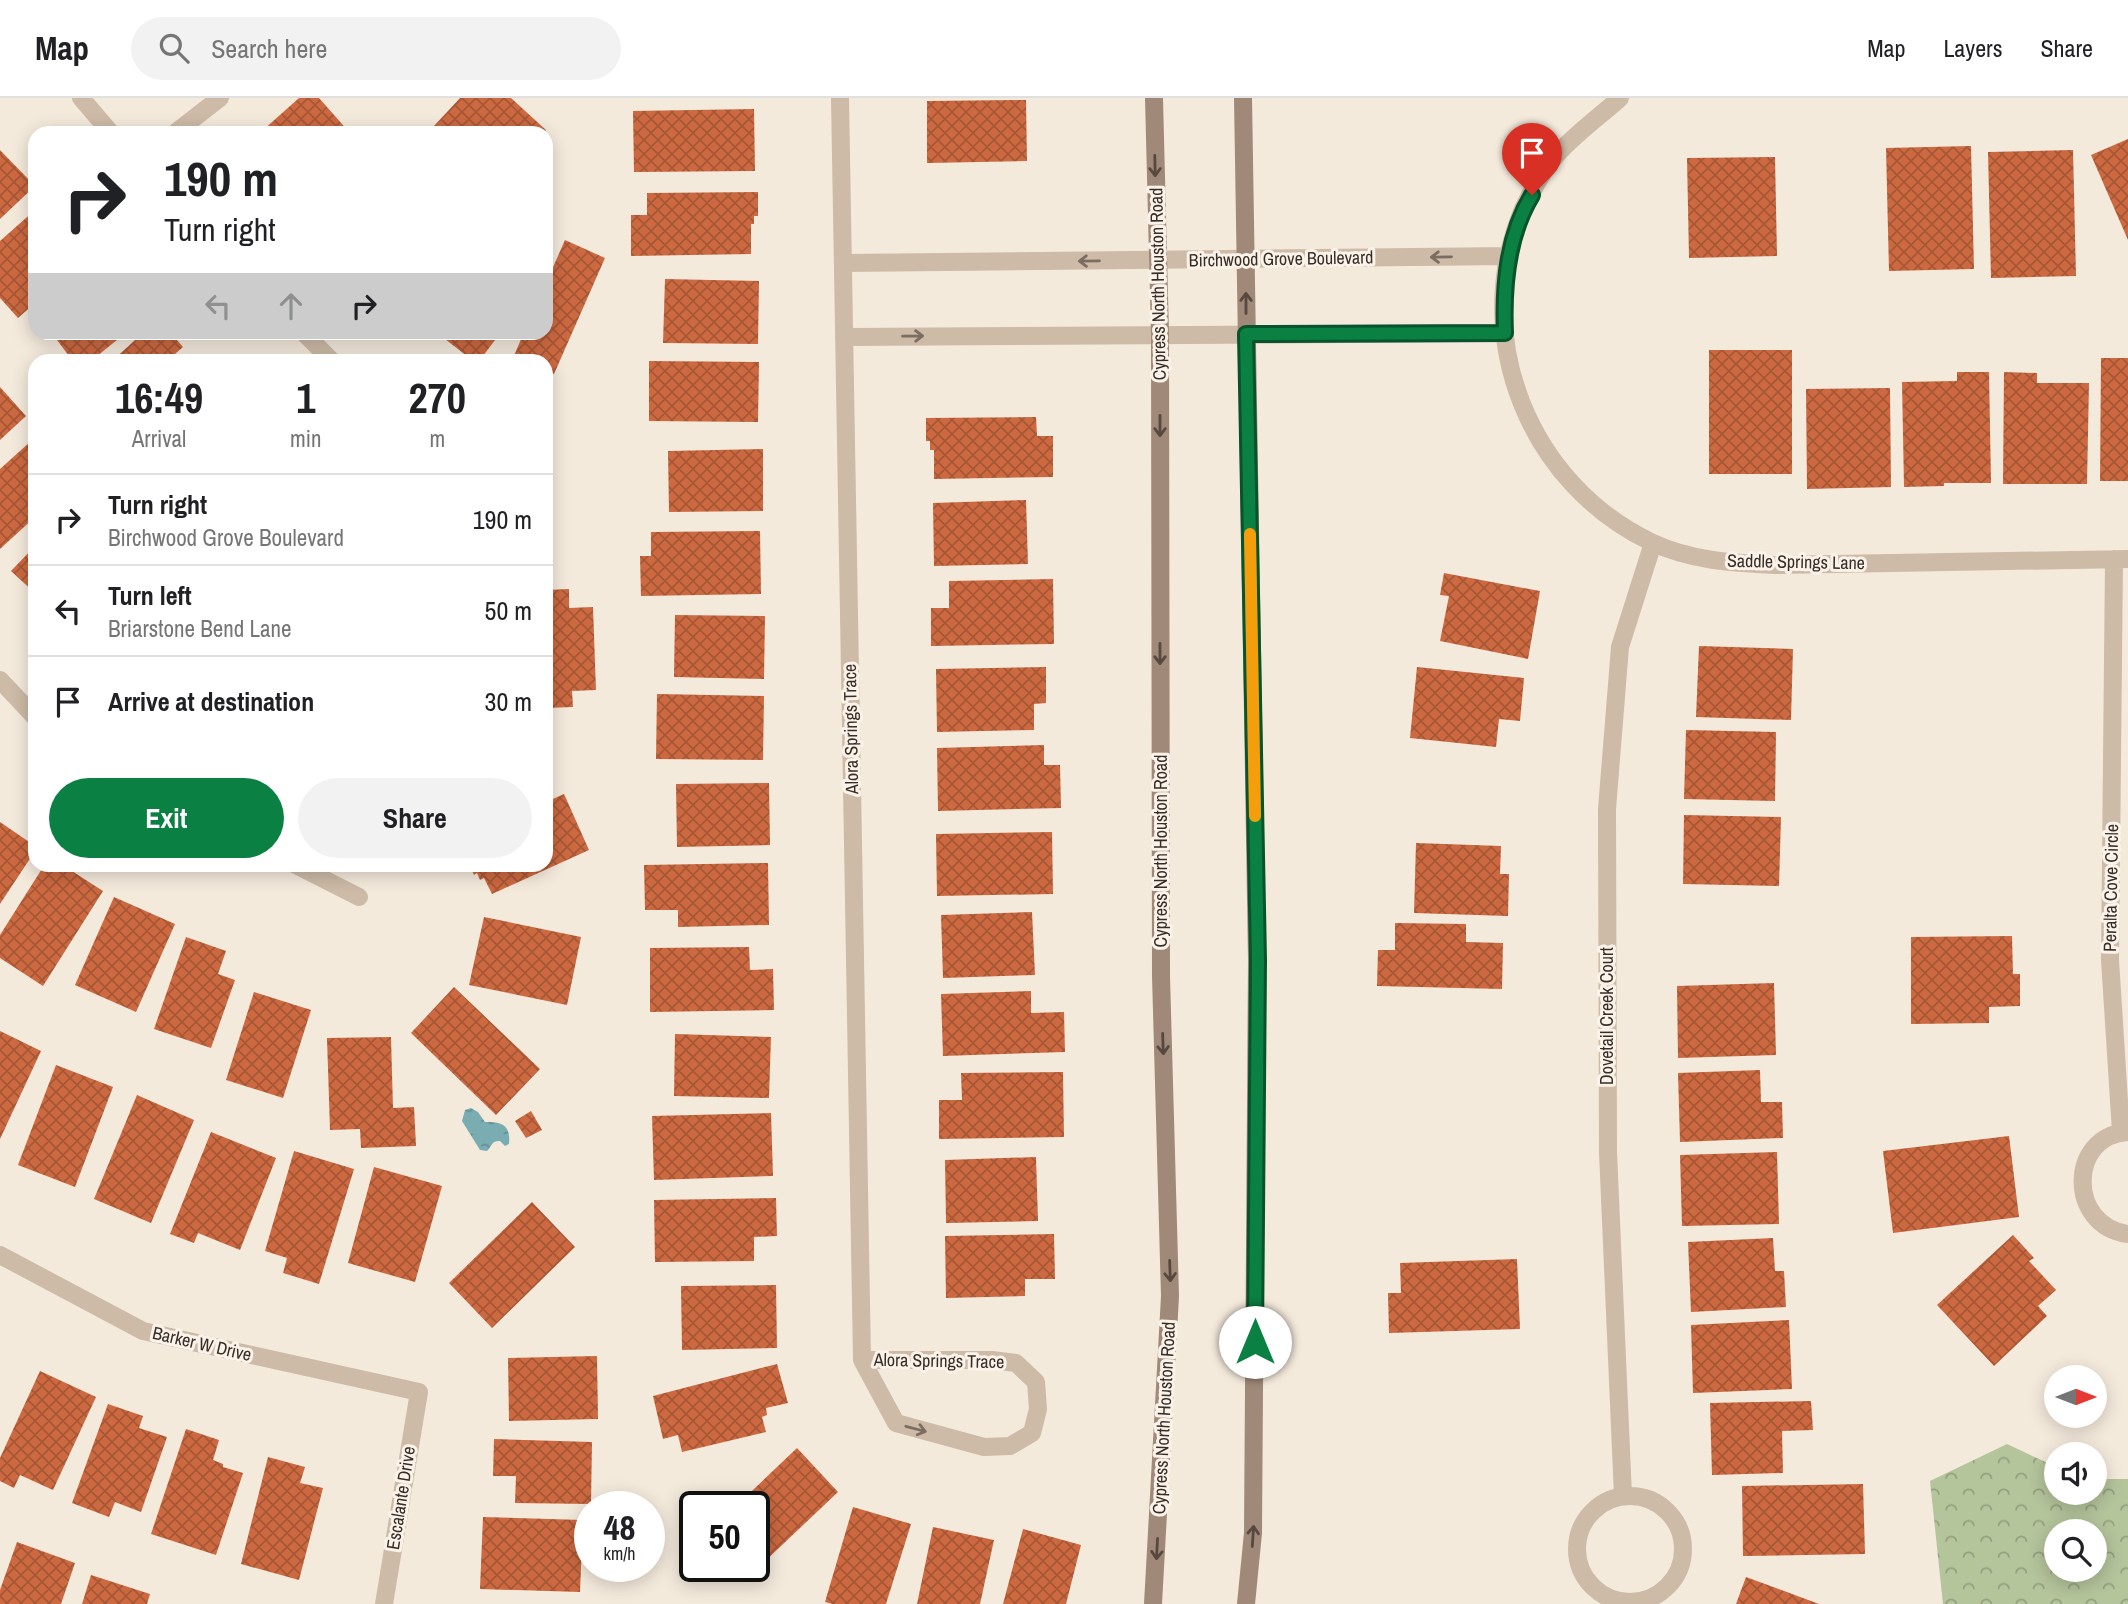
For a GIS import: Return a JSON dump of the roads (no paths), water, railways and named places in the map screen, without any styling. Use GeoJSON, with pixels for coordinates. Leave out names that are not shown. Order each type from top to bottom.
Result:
{"type":"FeatureCollection","features":[{"type":"Feature","properties":{"kind":"main road","name":"Cypress North Houston Road"},"geometry":{"type":"LineString","coordinates":[[1153,1604],[1170,1296],[1161,976],[1160,334],[1154,98]]}},
{"type":"Feature","properties":{"kind":"main road"},"geometry":{"type":"LineString","coordinates":[[1243,98],[1258,960],[1253,1532],[1246,1604]]}},
{"type":"Feature","properties":{"kind":"street"},"geometry":{"type":"LineString","coordinates":[[81,98],[105,126]]}},
{"type":"Feature","properties":{"kind":"street"},"geometry":{"type":"LineString","coordinates":[[183,126],[220,98]]}},
{"type":"Feature","properties":{"kind":"street","name":"Alora Springs Trace"},"geometry":{"type":"LineString","coordinates":[[840,98],[862,1360],[896,1423],[984,1447],[1010,1446],[1032,1433],[1038,1409],[1036,1382],[1016,1363],[992,1360],[862,1360]]}},
{"type":"Feature","properties":{"kind":"street","name":"Saddle Springs Lane"},"geometry":{"type":"LineString","coordinates":[[1620,98],[1552,159],[1521,213],[1509,256],[1503,297],[1505,333],[1513,384],[1535,434],[1573,486],[1612,521],[1653,542],[1692,557],[1727,563],[1776,565],[2121,559]]}},
{"type":"Feature","properties":{"kind":"street","name":"Birchwood Grove Boulevard"},"geometry":{"type":"LineString","coordinates":[[843,263],[1509,256]]}},
{"type":"Feature","properties":{"kind":"street"},"geometry":{"type":"LineString","coordinates":[[844,337],[1505,333]]}},
{"type":"Feature","properties":{"kind":"street"},"geometry":{"type":"LineString","coordinates":[[311,340],[325,354]]}},
{"type":"Feature","properties":{"kind":"street","name":"Dovetail Creek Court"},"geometry":{"type":"LineString","coordinates":[[1623,1496],[1608,1153],[1607,809],[1620,647],[1653,542]]}},
{"type":"Feature","properties":{"kind":"street","name":"Peralta Cove Circle"},"geometry":{"type":"LineString","coordinates":[[2121,559],[2110,960],[2125,1132],[2104,1140],[2090,1154],[2082,1171],[2082,1190],[2088,1209],[2101,1223],[2117,1233],[2128,1234]]}},
{"type":"Feature","properties":{"kind":"street"},"geometry":{"type":"LineString","coordinates":[[0,680],[28,710]]}},
{"type":"Feature","properties":{"kind":"street"},"geometry":{"type":"LineString","coordinates":[[310,872],[359,897]]}},
{"type":"Feature","properties":{"kind":"street","name":"Barker W Drive"},"geometry":{"type":"LineString","coordinates":[[0,1255],[144,1331],[419,1392]]}},
{"type":"Feature","properties":{"kind":"street","name":"Escalante Drive"},"geometry":{"type":"LineString","coordinates":[[384,1604],[419,1392]]}},
{"type":"Feature","properties":{"kind":"street"},"geometry":{"type":"LineString","coordinates":[[1623,1496],[1641,1497],[1658,1503],[1672,1516],[1681,1532],[1684,1551],[1680,1569],[1671,1585],[1656,1597],[1638,1603],[1620,1603],[1604,1597],[1581,1573],[1576,1556],[1582,1524],[1592,1510],[1623,1496]]}},
{"type":"Feature","properties":{"kind":"water"},"geometry":{"type":"Polygon","coordinates":[[[471,1108],[478,1112],[485,1122],[507,1128],[509,1144],[505,1146],[497,1141],[487,1151],[480,1150],[462,1121],[465,1110],[471,1108]]]}}]}
